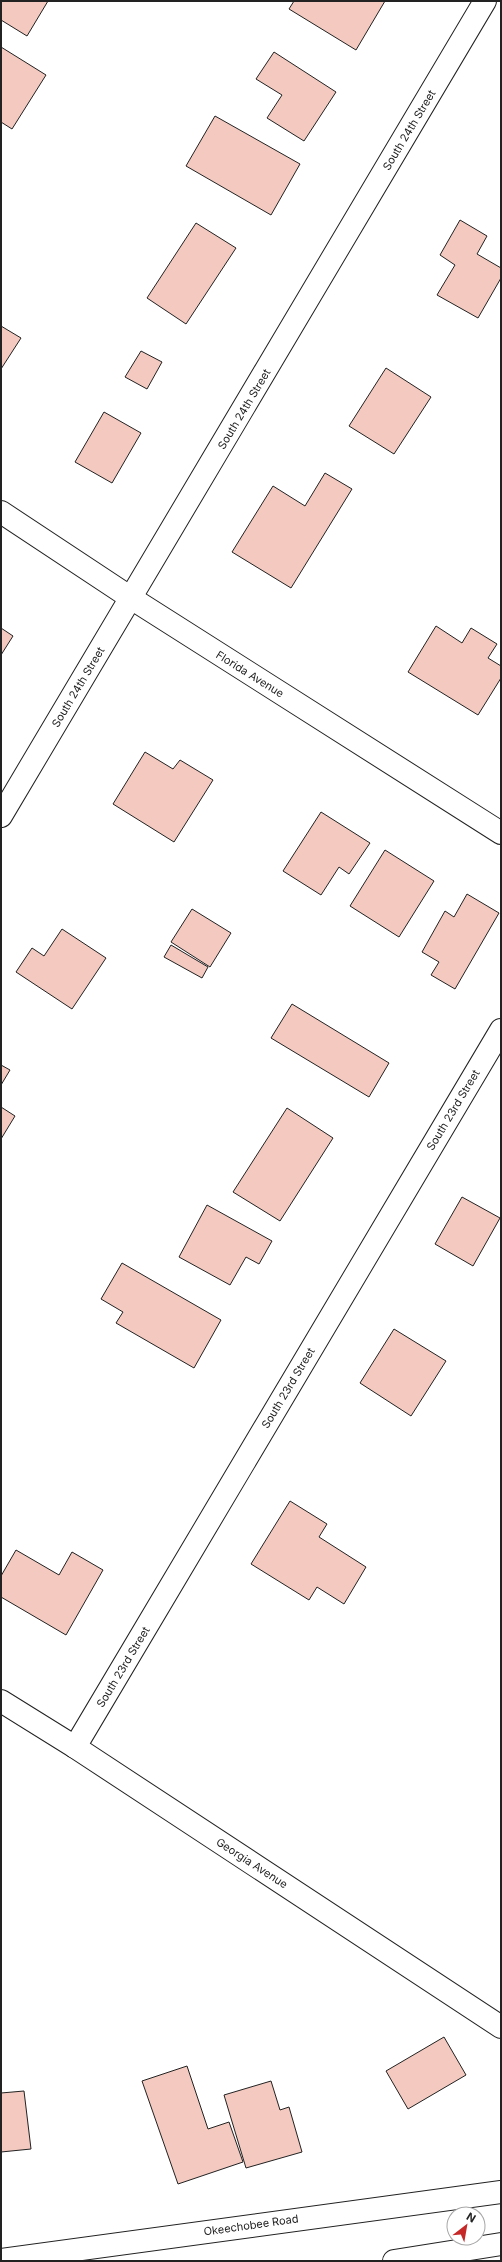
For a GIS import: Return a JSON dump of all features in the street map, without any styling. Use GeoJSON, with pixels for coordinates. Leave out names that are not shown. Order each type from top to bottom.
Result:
{"type":"FeatureCollection","features":[{"type":"Feature","properties":{"kind":"street","name":"South 24th Street"},"geometry":{"type":"LineString","coordinates":[[1,816],[485,1]]}},
{"type":"Feature","properties":{"kind":"street","name":"Florida Avenue"},"geometry":{"type":"LineString","coordinates":[[1,512],[131,598],[501,833]]}},
{"type":"Feature","properties":{"kind":"street","name":"South 23rd Street"},"geometry":{"type":"LineString","coordinates":[[75,1747],[501,1030]]}},
{"type":"Feature","properties":{"kind":"street","name":"Georgia Avenue"},"geometry":{"type":"LineString","coordinates":[[1,1701],[75,1747],[501,2027]]}},
{"type":"Feature","properties":{"kind":"street","name":"Okeechobee Road"},"geometry":{"type":"LineString","coordinates":[[1,2260],[501,2192]]}},
{"type":"Feature","properties":{"kind":"street"},"geometry":{"type":"LineString","coordinates":[[394,2261],[501,2244]]}},
{"type":"Feature","properties":{"kind":"building"},"geometry":{"type":"Polygon","coordinates":[[[1,1],[48,1],[27,36],[1,20],[1,1]]]}},
{"type":"Feature","properties":{"kind":"building"},"geometry":{"type":"Polygon","coordinates":[[[294,1],[385,1],[356,50],[289,9],[294,1]]]}},
{"type":"Feature","properties":{"kind":"building"},"geometry":{"type":"Polygon","coordinates":[[[1,47],[46,75],[12,129],[1,122],[1,47]]]}},
{"type":"Feature","properties":{"kind":"building"},"geometry":{"type":"Polygon","coordinates":[[[274,52],[336,92],[304,141],[267,118],[282,95],[256,79],[274,52]]]}},
{"type":"Feature","properties":{"kind":"building"},"geometry":{"type":"Polygon","coordinates":[[[215,116],[300,164],[271,215],[186,166],[215,116]]]}},
{"type":"Feature","properties":{"kind":"building"},"geometry":{"type":"Polygon","coordinates":[[[460,220],[487,236],[477,254],[501,268],[501,278],[478,318],[437,295],[455,265],[440,255],[460,220]]]}},
{"type":"Feature","properties":{"kind":"building"},"geometry":{"type":"Polygon","coordinates":[[[196,223],[236,248],[186,324],[147,298],[196,223]]]}},
{"type":"Feature","properties":{"kind":"building"},"geometry":{"type":"Polygon","coordinates":[[[1,326],[21,338],[1,369],[1,326]]]}},
{"type":"Feature","properties":{"kind":"building"},"geometry":{"type":"Polygon","coordinates":[[[141,351],[162,362],[147,389],[125,377],[141,351]]]}},
{"type":"Feature","properties":{"kind":"building"},"geometry":{"type":"Polygon","coordinates":[[[386,368],[431,397],[394,454],[349,426],[386,368]]]}},
{"type":"Feature","properties":{"kind":"building"},"geometry":{"type":"Polygon","coordinates":[[[104,412],[141,433],[112,483],[75,462],[104,412]]]}},
{"type":"Feature","properties":{"kind":"building"},"geometry":{"type":"Polygon","coordinates":[[[325,473],[352,489],[291,588],[232,552],[273,486],[305,506],[325,473]]]}},
{"type":"Feature","properties":{"kind":"building"},"geometry":{"type":"Polygon","coordinates":[[[436,626],[462,643],[471,628],[497,644],[488,658],[501,666],[501,678],[478,715],[408,672],[436,626]]]}},
{"type":"Feature","properties":{"kind":"building"},"geometry":{"type":"Polygon","coordinates":[[[1,628],[13,636],[1,655],[1,628]]]}},
{"type":"Feature","properties":{"kind":"building"},"geometry":{"type":"Polygon","coordinates":[[[145,752],[173,769],[180,760],[213,780],[174,842],[113,804],[145,752]]]}},
{"type":"Feature","properties":{"kind":"building"},"geometry":{"type":"Polygon","coordinates":[[[321,812],[370,843],[349,874],[339,867],[321,895],[283,871],[321,812]]]}},
{"type":"Feature","properties":{"kind":"building"},"geometry":{"type":"Polygon","coordinates":[[[385,850],[434,881],[399,937],[350,906],[385,850]]]}},
{"type":"Feature","properties":{"kind":"building"},"geometry":{"type":"Polygon","coordinates":[[[467,894],[499,913],[455,989],[431,975],[439,962],[422,952],[445,911],[454,917],[467,894]]]}},
{"type":"Feature","properties":{"kind":"building"},"geometry":{"type":"Polygon","coordinates":[[[192,909],[231,933],[210,967],[171,942],[192,909]]]}},
{"type":"Feature","properties":{"kind":"building"},"geometry":{"type":"Polygon","coordinates":[[[62,929],[106,958],[72,1009],[16,972],[32,948],[44,956],[62,929]]]}},
{"type":"Feature","properties":{"kind":"building"},"geometry":{"type":"Polygon","coordinates":[[[171,945],[208,967],[202,978],[164,957],[171,945]]]}},
{"type":"Feature","properties":{"kind":"building"},"geometry":{"type":"Polygon","coordinates":[[[292,1004],[389,1063],[369,1097],[271,1038],[292,1004]]]}},
{"type":"Feature","properties":{"kind":"building"},"geometry":{"type":"Polygon","coordinates":[[[1,1065],[10,1070],[1,1085],[1,1065]]]}},
{"type":"Feature","properties":{"kind":"building"},"geometry":{"type":"Polygon","coordinates":[[[1,1107],[15,1116],[1,1139],[1,1107]]]}},
{"type":"Feature","properties":{"kind":"building"},"geometry":{"type":"Polygon","coordinates":[[[287,1108],[333,1138],[280,1221],[233,1192],[287,1108]]]}},
{"type":"Feature","properties":{"kind":"building"},"geometry":{"type":"Polygon","coordinates":[[[462,1197],[500,1218],[473,1266],[435,1244],[462,1197]]]}},
{"type":"Feature","properties":{"kind":"building"},"geometry":{"type":"Polygon","coordinates":[[[207,1205],[272,1241],[259,1264],[246,1257],[230,1285],[179,1257],[207,1205]]]}},
{"type":"Feature","properties":{"kind":"building"},"geometry":{"type":"Polygon","coordinates":[[[122,1263],[221,1320],[194,1368],[116,1323],[123,1312],[101,1299],[122,1263]]]}},
{"type":"Feature","properties":{"kind":"building"},"geometry":{"type":"Polygon","coordinates":[[[394,1329],[446,1361],[411,1416],[360,1383],[394,1329]]]}},
{"type":"Feature","properties":{"kind":"building"},"geometry":{"type":"Polygon","coordinates":[[[290,1501],[327,1524],[319,1537],[366,1567],[344,1604],[317,1587],[309,1600],[251,1564],[290,1501]]]}},
{"type":"Feature","properties":{"kind":"building"},"geometry":{"type":"Polygon","coordinates":[[[16,1550],[59,1575],[72,1552],[103,1570],[66,1635],[1,1597],[1,1576],[16,1550]]]}},
{"type":"Feature","properties":{"kind":"building"},"geometry":{"type":"Polygon","coordinates":[[[444,2037],[466,2075],[408,2109],[386,2071],[444,2037]]]}},
{"type":"Feature","properties":{"kind":"building"},"geometry":{"type":"Polygon","coordinates":[[[187,2066],[208,2129],[229,2122],[243,2162],[178,2184],[142,2081],[187,2066]]]}},
{"type":"Feature","properties":{"kind":"building"},"geometry":{"type":"Polygon","coordinates":[[[271,2081],[280,2110],[289,2107],[302,2152],[246,2168],[224,2095],[271,2081]]]}},
{"type":"Feature","properties":{"kind":"building"},"geometry":{"type":"Polygon","coordinates":[[[24,2091],[31,2149],[1,2152],[1,2093],[24,2091]]]}}]}
